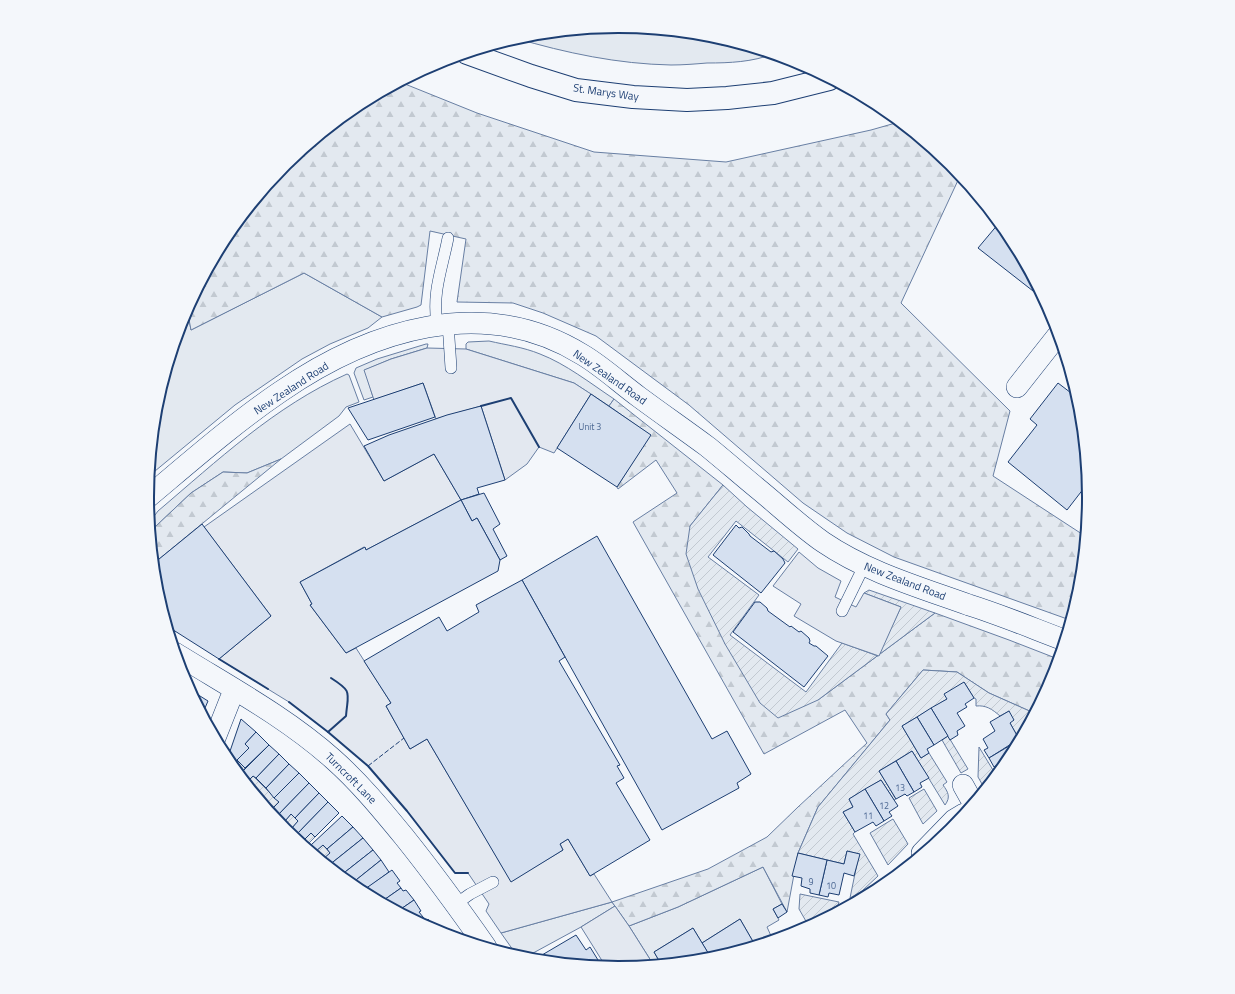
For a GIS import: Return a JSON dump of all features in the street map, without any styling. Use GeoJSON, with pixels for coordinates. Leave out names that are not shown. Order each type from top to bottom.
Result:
{"type":"FeatureCollection","features":[{"type":"Feature","properties":{"kind":"main road","name":"St. Marys Way"},"geometry":{"type":"LineString","coordinates":[[475,56],[576,90],[633,97],[687,100],[727,98],[773,93],[822,81]]}},
{"type":"Feature","properties":{"kind":"street","name":"New Zealand Road"},"geometry":{"type":"LineString","coordinates":[[154,492],[239,422],[281,391],[326,364],[385,338],[416,329],[442,324],[474,322],[507,325],[531,331],[556,341],[584,355],[708,447],[822,541],[864,566],[908,584],[999,615],[1059,638]]}},
{"type":"Feature","properties":{"kind":"street"},"geometry":{"type":"LineString","coordinates":[[1017,387],[1054,340]]}},
{"type":"Feature","properties":{"kind":"street","name":"Turncroft Lane"},"geometry":{"type":"LineString","coordinates":[[182,658],[303,735],[332,758],[360,785],[416,851],[481,940]]}},
{"type":"Feature","properties":{"kind":"street"},"geometry":{"type":"LineString","coordinates":[[218,732],[235,690]]}},
{"type":"Feature","properties":{"kind":"lane"},"geometry":{"type":"LineString","coordinates":[[448,238],[437,283],[434,309],[442,324],[451,368]]}},
{"type":"Feature","properties":{"kind":"lane"},"geometry":{"type":"LineString","coordinates":[[842,611],[864,566]]}},
{"type":"Feature","properties":{"kind":"lane"},"geometry":{"type":"LineString","coordinates":[[456,904],[470,894],[493,882]]}},
{"type":"Feature","properties":{"kind":"green space"},"geometry":{"type":"Polygon","coordinates":[[[587,34],[648,34],[708,42],[764,57],[732,62],[676,65],[651,64],[592,57],[529,42],[587,34]]]}},
{"type":"Feature","properties":{"kind":"green space"},"geometry":{"type":"Polygon","coordinates":[[[406,84],[477,113],[594,152],[726,162],[893,124],[923,148],[957,182],[901,303],[1010,411],[993,476],[1080,533],[1073,588],[1066,618],[894,557],[847,533],[803,503],[689,405],[596,336],[543,313],[513,303],[457,302],[466,239],[430,231],[421,305],[417,307],[382,317],[304,273],[191,330],[189,319],[201,292],[216,265],[249,215],[269,191],[289,169],[335,129],[360,111],[406,84]]]}},
{"type":"Feature","properties":{"kind":"green space"},"geometry":{"type":"Polygon","coordinates":[[[304,273],[382,317],[368,328],[330,344],[302,359],[235,405],[154,472],[157,436],[162,406],[169,377],[189,319],[191,330],[304,273]]]}},
{"type":"Feature","properties":{"kind":"green space"},"geometry":{"type":"Polygon","coordinates":[[[489,341],[514,346],[550,358],[578,374],[614,399],[609,406],[574,383],[466,349],[466,344],[468,342],[489,341]]]}},
{"type":"Feature","properties":{"kind":"green space"},"geometry":{"type":"Polygon","coordinates":[[[428,344],[427,348],[391,359],[365,370],[373,397],[364,400],[354,373],[356,368],[377,359],[428,344]]]}},
{"type":"Feature","properties":{"kind":"green space"},"geometry":{"type":"Polygon","coordinates":[[[347,374],[349,375],[359,402],[346,407],[339,416],[281,459],[247,473],[223,472],[191,493],[154,528],[154,516],[158,511],[225,454],[271,418],[321,387],[347,374]]]}},
{"type":"Feature","properties":{"kind":"green space"},"geometry":{"type":"Polygon","coordinates":[[[614,399],[723,485],[690,526],[725,644],[818,700],[935,613],[1053,657],[1029,711],[989,693],[957,672],[923,670],[886,714],[890,720],[818,807],[798,853],[787,912],[763,867],[678,907],[629,926],[612,902],[708,869],[767,837],[867,743],[845,710],[764,754],[633,522],[677,493],[656,460],[618,489],[617,487],[650,435],[609,406],[614,399]]]}},
{"type":"Feature","properties":{"kind":"green space"},"geometry":{"type":"Polygon","coordinates":[[[281,459],[157,560],[155,527],[191,493],[223,472],[247,473],[281,459]]]}},
{"type":"Feature","properties":{"kind":"green space"},"geometry":{"type":"Polygon","coordinates":[[[723,485],[798,549],[788,562],[736,521],[708,557],[759,595],[730,635],[806,692],[842,643],[877,656],[818,700],[778,718],[760,703],[725,644],[698,589],[686,554],[690,526],[723,485]]]}},
{"type":"Feature","properties":{"kind":"green space"},"geometry":{"type":"Polygon","coordinates":[[[869,590],[935,613],[878,655],[901,607],[864,593],[869,590]]]}},
{"type":"Feature","properties":{"kind":"green space"},"geometry":{"type":"Polygon","coordinates":[[[923,670],[957,672],[989,693],[1029,711],[1016,734],[1010,723],[1009,711],[1000,716],[989,708],[976,706],[976,699],[964,682],[947,699],[902,726],[921,758],[929,753],[947,782],[943,785],[947,792],[948,799],[945,805],[912,751],[879,771],[896,799],[894,800],[881,780],[849,799],[853,807],[843,812],[855,832],[853,834],[878,876],[862,891],[850,898],[859,854],[847,851],[844,864],[798,853],[818,807],[890,720],[886,714],[923,670]]]}},
{"type":"Feature","properties":{"kind":"green space"},"geometry":{"type":"Polygon","coordinates":[[[948,736],[968,769],[961,773],[942,740],[948,736]]]}},
{"type":"Feature","properties":{"kind":"green space"},"geometry":{"type":"Polygon","coordinates":[[[979,747],[993,770],[982,784],[978,777],[979,747]]]}},
{"type":"Feature","properties":{"kind":"green space"},"geometry":{"type":"Polygon","coordinates":[[[237,760],[245,768],[243,770],[237,760]]]}},
{"type":"Feature","properties":{"kind":"green space"},"geometry":{"type":"Polygon","coordinates":[[[253,776],[279,802],[273,808],[249,780],[253,776]]]}},
{"type":"Feature","properties":{"kind":"green space"},"geometry":{"type":"Polygon","coordinates":[[[924,789],[937,811],[923,824],[909,798],[924,789]]]}},
{"type":"Feature","properties":{"kind":"green space"},"geometry":{"type":"Polygon","coordinates":[[[291,814],[298,821],[292,828],[285,821],[291,814]]]}},
{"type":"Feature","properties":{"kind":"green space"},"geometry":{"type":"Polygon","coordinates":[[[893,819],[908,844],[888,865],[870,833],[893,819]]]}},
{"type":"Feature","properties":{"kind":"green space"},"geometry":{"type":"Polygon","coordinates":[[[311,833],[315,837],[309,843],[305,839],[311,833]]]}},
{"type":"Feature","properties":{"kind":"green space"},"geometry":{"type":"Polygon","coordinates":[[[323,845],[330,853],[329,860],[317,850],[323,845]]]}},
{"type":"Feature","properties":{"kind":"green space"},"geometry":{"type":"Polygon","coordinates":[[[763,867],[782,904],[773,909],[779,920],[767,927],[771,935],[752,941],[740,919],[702,943],[693,928],[654,952],[658,959],[650,960],[629,926],[678,907],[763,867]]]}},
{"type":"Feature","properties":{"kind":"green space"},"geometry":{"type":"Polygon","coordinates":[[[800,894],[839,902],[838,905],[806,921],[799,909],[800,894]]]}},
{"type":"Feature","properties":{"kind":"green space"},"geometry":{"type":"Polygon","coordinates":[[[612,902],[615,906],[581,927],[533,953],[512,948],[501,933],[612,902]]]}},
{"type":"Feature","properties":{"kind":"shaded area"},"geometry":{"type":"Polygon","coordinates":[[[427,348],[466,349],[574,383],[591,394],[554,453],[539,447],[527,464],[505,480],[481,406],[436,419],[423,383],[374,400],[364,370],[391,359],[427,348]]]}},
{"type":"Feature","properties":{"kind":"shaded area"},"geometry":{"type":"Polygon","coordinates":[[[350,424],[384,481],[434,454],[461,500],[366,550],[364,547],[300,582],[312,604],[310,605],[346,653],[356,648],[391,703],[386,706],[410,749],[427,739],[511,881],[563,850],[560,844],[568,839],[590,876],[594,874],[612,902],[501,933],[486,911],[489,904],[468,873],[455,873],[407,811],[368,766],[328,732],[289,702],[219,659],[271,616],[204,527],[350,424]]]}},
{"type":"Feature","properties":{"kind":"shaded area"},"geometry":{"type":"Polygon","coordinates":[[[799,552],[818,568],[841,581],[835,597],[856,607],[864,593],[901,607],[879,656],[836,641],[794,616],[801,604],[773,586],[799,552]]]}},
{"type":"Feature","properties":{"kind":"shaded area"},"geometry":{"type":"Polygon","coordinates":[[[615,906],[650,960],[602,960],[581,927],[615,906]]]}},
{"type":"Feature","properties":{"kind":"building"},"geometry":{"type":"Polygon","coordinates":[[[995,228],[1034,292],[978,248],[995,228]]]}},
{"type":"Feature","properties":{"kind":"building"},"geometry":{"type":"Polygon","coordinates":[[[423,383],[435,417],[368,440],[348,408],[423,383]]]}},
{"type":"Feature","properties":{"kind":"building"},"geometry":{"type":"Polygon","coordinates":[[[1058,383],[1070,392],[1078,436],[1082,491],[1067,510],[1008,462],[1037,425],[1030,419],[1058,383]]]}},
{"type":"Feature","properties":{"kind":"building"},"geometry":{"type":"Polygon","coordinates":[[[591,394],[651,435],[617,487],[557,448],[591,394]]]}},
{"type":"Feature","properties":{"kind":"building"},"geometry":{"type":"Polygon","coordinates":[[[481,406],[505,480],[477,488],[479,494],[461,500],[434,454],[384,481],[364,446],[389,435],[447,415],[481,406]]]}},
{"type":"Feature","properties":{"kind":"building"},"geometry":{"type":"Polygon","coordinates":[[[484,493],[500,524],[493,529],[507,556],[500,560],[477,518],[472,521],[461,500],[484,493]]]}},
{"type":"Feature","properties":{"kind":"building"},"geometry":{"type":"Polygon","coordinates":[[[461,500],[472,521],[477,518],[500,560],[498,571],[346,653],[310,605],[312,604],[300,582],[365,547],[366,550],[461,500]]]}},
{"type":"Feature","properties":{"kind":"building"},"geometry":{"type":"Polygon","coordinates":[[[202,524],[271,616],[219,659],[173,630],[162,588],[157,560],[202,524]]]}},
{"type":"Feature","properties":{"kind":"building"},"geometry":{"type":"Polygon","coordinates":[[[736,525],[739,528],[742,527],[750,536],[771,552],[774,551],[783,559],[785,563],[761,593],[713,555],[736,525]]]}},
{"type":"Feature","properties":{"kind":"building"},"geometry":{"type":"Polygon","coordinates":[[[597,536],[712,739],[727,731],[751,774],[737,783],[739,788],[662,830],[522,580],[597,536]]]}},
{"type":"Feature","properties":{"kind":"building"},"geometry":{"type":"Polygon","coordinates":[[[522,580],[565,657],[559,661],[620,765],[617,766],[624,778],[616,783],[650,840],[590,876],[568,839],[560,844],[563,850],[511,882],[427,739],[410,749],[386,706],[391,703],[364,661],[439,617],[447,631],[479,612],[476,605],[522,580]]]}},
{"type":"Feature","properties":{"kind":"building"},"geometry":{"type":"Polygon","coordinates":[[[755,602],[760,602],[767,608],[768,611],[790,627],[791,626],[799,632],[801,631],[809,638],[809,643],[816,646],[828,656],[804,687],[733,632],[755,602]]]}},
{"type":"Feature","properties":{"kind":"building"},"geometry":{"type":"Polygon","coordinates":[[[964,682],[974,698],[965,704],[967,707],[957,713],[965,726],[957,731],[958,735],[950,740],[931,708],[947,699],[944,694],[964,682]]]}},
{"type":"Feature","properties":{"kind":"building"},"geometry":{"type":"Polygon","coordinates":[[[198,695],[208,701],[205,709],[198,695]]]}},
{"type":"Feature","properties":{"kind":"building"},"geometry":{"type":"Polygon","coordinates":[[[931,708],[948,736],[934,745],[917,717],[931,708]]]}},
{"type":"Feature","properties":{"kind":"building"},"geometry":{"type":"Polygon","coordinates":[[[1009,711],[1014,720],[1010,723],[1016,734],[1009,745],[989,758],[984,750],[988,748],[983,739],[995,731],[990,722],[1009,711]]]}},
{"type":"Feature","properties":{"kind":"building"},"geometry":{"type":"Polygon","coordinates":[[[917,717],[934,745],[927,749],[929,753],[921,758],[902,726],[917,717]]]}},
{"type":"Feature","properties":{"kind":"building"},"geometry":{"type":"Polygon","coordinates":[[[241,719],[256,732],[245,744],[249,748],[236,761],[230,752],[241,719]]]}},
{"type":"Feature","properties":{"kind":"building"},"geometry":{"type":"Polygon","coordinates":[[[256,732],[269,745],[245,768],[237,760],[249,748],[245,744],[256,732]]]}},
{"type":"Feature","properties":{"kind":"building"},"geometry":{"type":"Polygon","coordinates":[[[269,745],[279,754],[256,778],[253,776],[249,780],[243,771],[269,745]]]}},
{"type":"Feature","properties":{"kind":"building"},"geometry":{"type":"Polygon","coordinates":[[[1008,746],[994,767],[989,758],[1008,746]]]}},
{"type":"Feature","properties":{"kind":"building"},"geometry":{"type":"Polygon","coordinates":[[[912,751],[929,778],[920,783],[922,787],[914,792],[896,761],[912,751]]]}},
{"type":"Feature","properties":{"kind":"building"},"geometry":{"type":"Polygon","coordinates":[[[279,754],[289,764],[266,788],[256,778],[279,754]]]}},
{"type":"Feature","properties":{"kind":"building"},"geometry":{"type":"Polygon","coordinates":[[[896,761],[914,792],[907,796],[905,794],[896,799],[879,771],[896,761]]]}},
{"type":"Feature","properties":{"kind":"building"},"geometry":{"type":"Polygon","coordinates":[[[289,764],[299,773],[274,798],[266,788],[289,764]]]}},
{"type":"Feature","properties":{"kind":"building"},"geometry":{"type":"Polygon","coordinates":[[[299,773],[309,783],[279,814],[273,808],[279,802],[274,798],[299,773]]]}},
{"type":"Feature","properties":{"kind":"building"},"geometry":{"type":"Polygon","coordinates":[[[881,780],[898,806],[889,812],[892,816],[884,821],[865,789],[881,780]]]}},
{"type":"Feature","properties":{"kind":"building"},"geometry":{"type":"Polygon","coordinates":[[[309,783],[319,793],[295,818],[291,814],[285,821],[279,814],[309,783]]]}},
{"type":"Feature","properties":{"kind":"building"},"geometry":{"type":"Polygon","coordinates":[[[865,789],[884,821],[876,826],[873,822],[855,832],[843,812],[853,807],[849,799],[865,789]]]}},
{"type":"Feature","properties":{"kind":"building"},"geometry":{"type":"Polygon","coordinates":[[[319,793],[328,802],[298,833],[292,828],[298,821],[295,818],[319,793]]]}},
{"type":"Feature","properties":{"kind":"building"},"geometry":{"type":"Polygon","coordinates":[[[328,802],[339,813],[315,837],[311,833],[305,839],[298,833],[328,802]]]}},
{"type":"Feature","properties":{"kind":"building"},"geometry":{"type":"Polygon","coordinates":[[[342,816],[353,827],[327,849],[323,845],[317,850],[311,845],[342,816]]]}},
{"type":"Feature","properties":{"kind":"building"},"geometry":{"type":"Polygon","coordinates":[[[353,827],[363,838],[332,863],[325,857],[330,853],[327,849],[353,827]]]}},
{"type":"Feature","properties":{"kind":"building"},"geometry":{"type":"Polygon","coordinates":[[[363,838],[373,850],[345,872],[332,863],[363,838]]]}},
{"type":"Feature","properties":{"kind":"building"},"geometry":{"type":"Polygon","coordinates":[[[373,850],[381,860],[356,880],[345,872],[373,850]]]}},
{"type":"Feature","properties":{"kind":"building"},"geometry":{"type":"Polygon","coordinates":[[[847,851],[860,854],[854,876],[844,873],[839,895],[829,893],[828,897],[819,895],[827,860],[844,864],[847,851]]]}},
{"type":"Feature","properties":{"kind":"building"},"geometry":{"type":"Polygon","coordinates":[[[798,853],[827,860],[819,895],[810,893],[810,889],[801,886],[802,878],[792,876],[798,853]]]}},
{"type":"Feature","properties":{"kind":"building"},"geometry":{"type":"Polygon","coordinates":[[[381,860],[389,872],[368,888],[356,880],[381,860]]]}},
{"type":"Feature","properties":{"kind":"building"},"geometry":{"type":"Polygon","coordinates":[[[392,870],[400,881],[397,883],[401,888],[385,899],[367,888],[392,870]]]}},
{"type":"Feature","properties":{"kind":"building"},"geometry":{"type":"Polygon","coordinates":[[[401,888],[403,891],[406,890],[414,900],[402,908],[385,899],[401,888]]]}},
{"type":"Feature","properties":{"kind":"building"},"geometry":{"type":"Polygon","coordinates":[[[414,900],[423,917],[422,918],[402,908],[414,900]]]}},
{"type":"Feature","properties":{"kind":"building"},"geometry":{"type":"Polygon","coordinates":[[[782,904],[787,912],[778,918],[773,909],[782,904]]]}},
{"type":"Feature","properties":{"kind":"building"},"geometry":{"type":"Polygon","coordinates":[[[740,919],[752,941],[707,952],[702,943],[740,919]]]}},
{"type":"Feature","properties":{"kind":"building"},"geometry":{"type":"Polygon","coordinates":[[[693,928],[708,952],[658,959],[654,952],[693,928]]]}},
{"type":"Feature","properties":{"kind":"building"},"geometry":{"type":"Polygon","coordinates":[[[576,935],[586,950],[590,947],[598,960],[587,960],[543,955],[576,935]]]}},
{"type":"Feature","properties":{"kind":"fence"},"geometry":{"type":"LineString","coordinates":[[368,766],[404,738]]}},
{"type":"Feature","properties":{"kind":"wall"},"geometry":{"type":"LineString","coordinates":[[481,406],[511,398],[539,447]]}},
{"type":"Feature","properties":{"kind":"wall"},"geometry":{"type":"LineString","coordinates":[[219,659],[268,689]]}},
{"type":"Feature","properties":{"kind":"wall"},"geometry":{"type":"LineString","coordinates":[[328,732],[346,716],[348,697],[348,693],[343,686],[331,678]]}},
{"type":"Feature","properties":{"kind":"wall"},"geometry":{"type":"LineString","coordinates":[[289,702],[328,732],[368,766],[407,811],[455,873],[468,873]]}}]}
